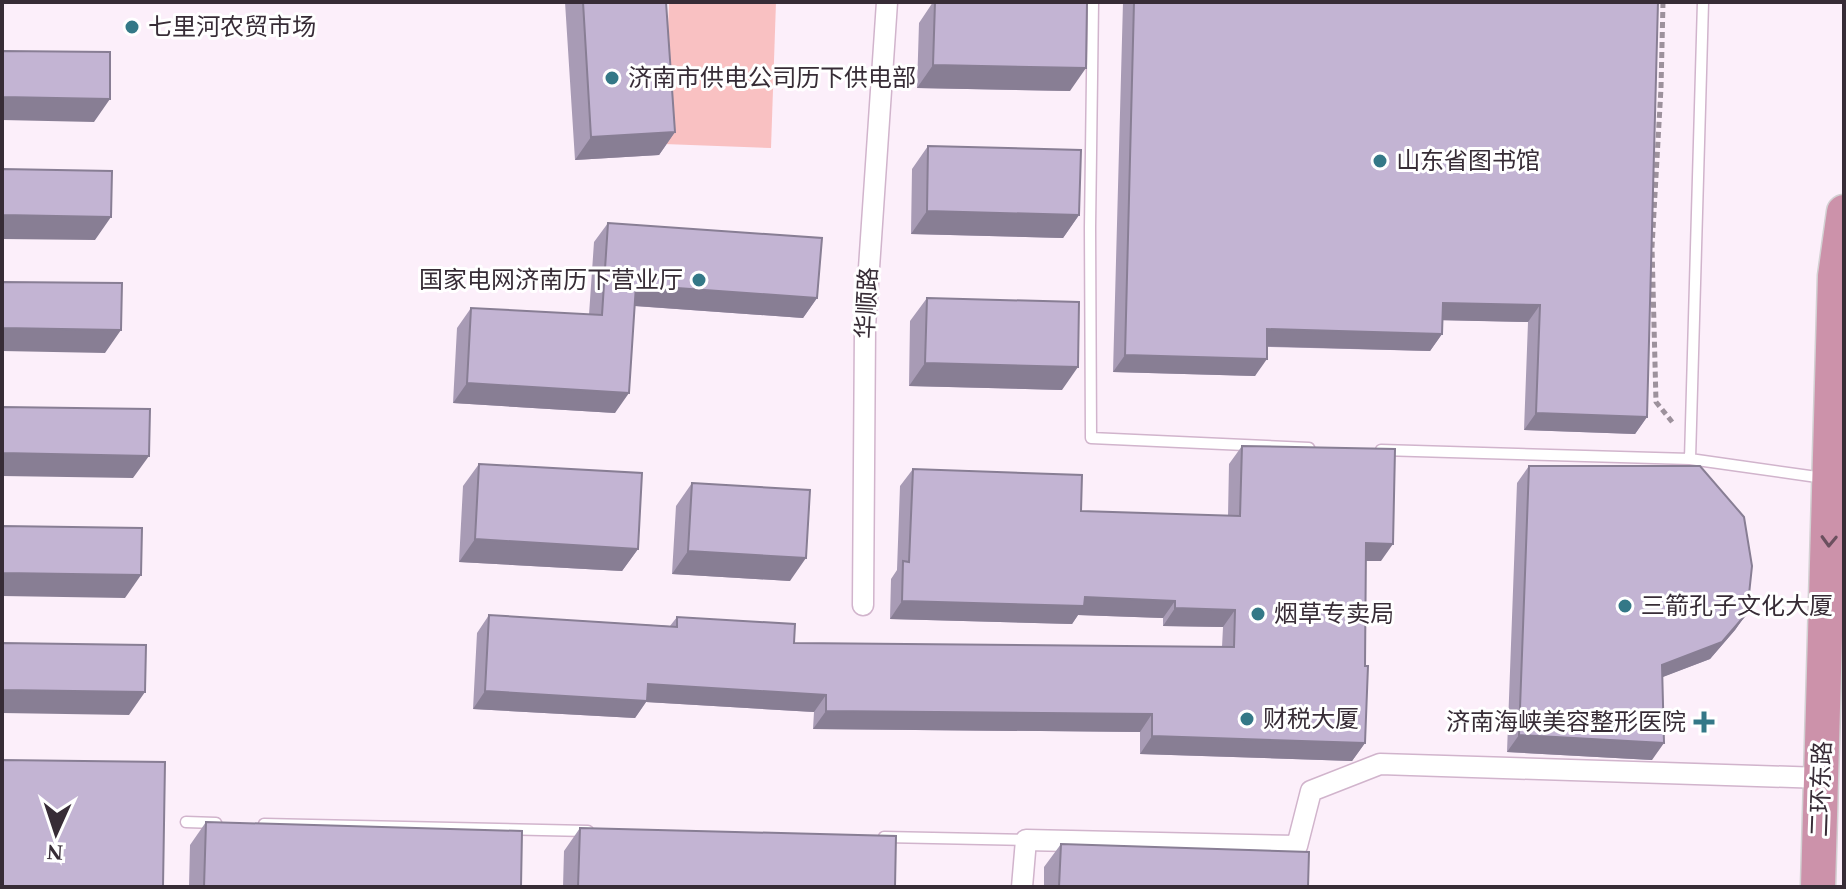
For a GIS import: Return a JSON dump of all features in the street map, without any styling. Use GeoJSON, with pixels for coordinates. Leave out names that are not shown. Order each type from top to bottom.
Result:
{"type":"FeatureCollection","features":[{"type":"Feature","properties":{"kind":"highway","name":"二环东路"},"geometry":{"type":"LineString","coordinates":[[1818,887],[1833,770],[1831,479],[1835,276],[1844,212]]}},
{"type":"Feature","properties":{"kind":"highway"},"geometry":{"type":"LineString","coordinates":[[1833,770],[1839,887]]}},
{"type":"Feature","properties":{"kind":"street","name":"华顺路"},"geometry":{"type":"LineString","coordinates":[[863,605],[865,327],[887,2]]}},
{"type":"Feature","properties":{"kind":"street"},"geometry":{"type":"LineString","coordinates":[[1022,887],[1026,840],[1297,846],[1311,791],[1380,764],[1833,770]]}},
{"type":"Feature","properties":{"kind":"lane"},"geometry":{"type":"LineString","coordinates":[[1093,2],[1091,438],[1322,448]]}},
{"type":"Feature","properties":{"kind":"lane"},"geometry":{"type":"LineString","coordinates":[[1690,459],[1703,2]]}},
{"type":"Feature","properties":{"kind":"lane"},"geometry":{"type":"LineString","coordinates":[[1368,450],[1690,459],[1831,479]]}},
{"type":"Feature","properties":{"kind":"lane"},"geometry":{"type":"LineString","coordinates":[[186,822],[234,823]]}},
{"type":"Feature","properties":{"kind":"lane"},"geometry":{"type":"LineString","coordinates":[[250,824],[598,831]]}},
{"type":"Feature","properties":{"kind":"lane"},"geometry":{"type":"LineString","coordinates":[[868,837],[1026,840]]}},
{"type":"Feature","properties":{"kind":"shaded area"},"geometry":{"type":"Polygon","coordinates":[[[669,2],[776,2],[771,148],[664,144],[669,2]]]}},
{"type":"Feature","properties":{"kind":"building","name":"济南市供电公司历下供电部"},"geometry":{"type":"Polygon","coordinates":[[[583,2],[666,2],[675,132],[591,137],[583,2]]]}},
{"type":"Feature","properties":{"kind":"building"},"geometry":{"type":"Polygon","coordinates":[[[935,2],[1087,3],[1086,68],[933,65],[935,2]]]}},
{"type":"Feature","properties":{"kind":"building","name":"山东省图书馆"},"geometry":{"type":"Polygon","coordinates":[[[1134,2],[1658,2],[1647,417],[1536,413],[1540,305],[1443,303],[1442,334],[1267,329],[1267,359],[1125,355],[1134,2]]]}},
{"type":"Feature","properties":{"kind":"building"},"geometry":{"type":"Polygon","coordinates":[[[2,51],[110,52],[110,99],[2,97],[2,51]]]}},
{"type":"Feature","properties":{"kind":"building"},"geometry":{"type":"Polygon","coordinates":[[[928,146],[1081,150],[1079,215],[927,211],[928,146]]]}},
{"type":"Feature","properties":{"kind":"building"},"geometry":{"type":"Polygon","coordinates":[[[2,169],[112,171],[111,217],[2,215],[2,169]]]}},
{"type":"Feature","properties":{"kind":"building"},"geometry":{"type":"Polygon","coordinates":[[[608,223],[822,238],[817,298],[636,285],[629,393],[467,383],[471,308],[602,315],[608,223]]]}},
{"type":"Feature","properties":{"kind":"building"},"geometry":{"type":"Polygon","coordinates":[[[2,282],[122,283],[121,330],[2,328],[2,282]]]}},
{"type":"Feature","properties":{"kind":"building"},"geometry":{"type":"Polygon","coordinates":[[[927,298],[1079,302],[1078,367],[925,363],[927,298]]]}},
{"type":"Feature","properties":{"kind":"building"},"geometry":{"type":"Polygon","coordinates":[[[2,407],[150,409],[149,456],[2,453],[2,407]]]}},
{"type":"Feature","properties":{"kind":"building"},"geometry":{"type":"Polygon","coordinates":[[[1242,446],[1395,449],[1393,544],[1366,543],[1365,666],[1368,666],[1365,743],[1152,736],[1152,714],[826,711],[826,695],[648,684],[647,701],[485,691],[489,615],[677,627],[677,617],[795,624],[794,643],[1234,647],[1235,610],[1175,608],[1175,601],[1085,597],[1084,606],[902,601],[903,561],[909,562],[913,469],[1082,475],[1081,511],[1240,516],[1242,446]]]}},
{"type":"Feature","properties":{"kind":"building"},"geometry":{"type":"Polygon","coordinates":[[[479,464],[642,473],[638,549],[475,539],[479,464]]]}},
{"type":"Feature","properties":{"kind":"building","name":"三箭孔子文化大厦"},"geometry":{"type":"Polygon","coordinates":[[[1529,466],[1700,466],[1744,517],[1752,566],[1747,613],[1722,642],[1662,665],[1664,743],[1519,735],[1529,466]]]}},
{"type":"Feature","properties":{"kind":"building"},"geometry":{"type":"Polygon","coordinates":[[[692,483],[810,490],[806,558],[688,551],[692,483]]]}},
{"type":"Feature","properties":{"kind":"building"},"geometry":{"type":"Polygon","coordinates":[[[2,526],[142,528],[141,575],[2,573],[2,526]]]}},
{"type":"Feature","properties":{"kind":"building"},"geometry":{"type":"Polygon","coordinates":[[[2,643],[146,645],[145,692],[2,690],[2,643]]]}},
{"type":"Feature","properties":{"kind":"building"},"geometry":{"type":"Polygon","coordinates":[[[2,760],[165,762],[163,887],[2,887],[2,760]]]}},
{"type":"Feature","properties":{"kind":"building"},"geometry":{"type":"Polygon","coordinates":[[[206,822],[522,831],[521,887],[204,887],[206,822]]]}},
{"type":"Feature","properties":{"kind":"building"},"geometry":{"type":"Polygon","coordinates":[[[580,828],[896,836],[895,887],[578,887],[580,828]]]}},
{"type":"Feature","properties":{"kind":"building"},"geometry":{"type":"Polygon","coordinates":[[[1061,844],[1309,852],[1308,887],[1059,887],[1061,844]]]}},
{"type":"Feature","properties":{"kind":"place","name":"七里河农贸市场"},"geometry":{"type":"Point","coordinates":[132,27]}},
{"type":"Feature","properties":{"kind":"place","name":"济南市供电公司历下供电部"},"geometry":{"type":"Point","coordinates":[612,78]}},
{"type":"Feature","properties":{"kind":"place","name":"山东省图书馆"},"geometry":{"type":"Point","coordinates":[1380,161]}},
{"type":"Feature","properties":{"kind":"place","name":"国家电网济南历下营业厅"},"geometry":{"type":"Point","coordinates":[699,280]}},
{"type":"Feature","properties":{"kind":"place","name":"三箭孔子文化大厦"},"geometry":{"type":"Point","coordinates":[1625,606]}},
{"type":"Feature","properties":{"kind":"place","name":"烟草专卖局"},"geometry":{"type":"Point","coordinates":[1258,614]}},
{"type":"Feature","properties":{"kind":"place","name":"财税大厦"},"geometry":{"type":"Point","coordinates":[1247,719]}},
{"type":"Feature","properties":{"kind":"place","name":"济南海峡美容整形医院"},"geometry":{"type":"Point","coordinates":[1704,722]}}]}
